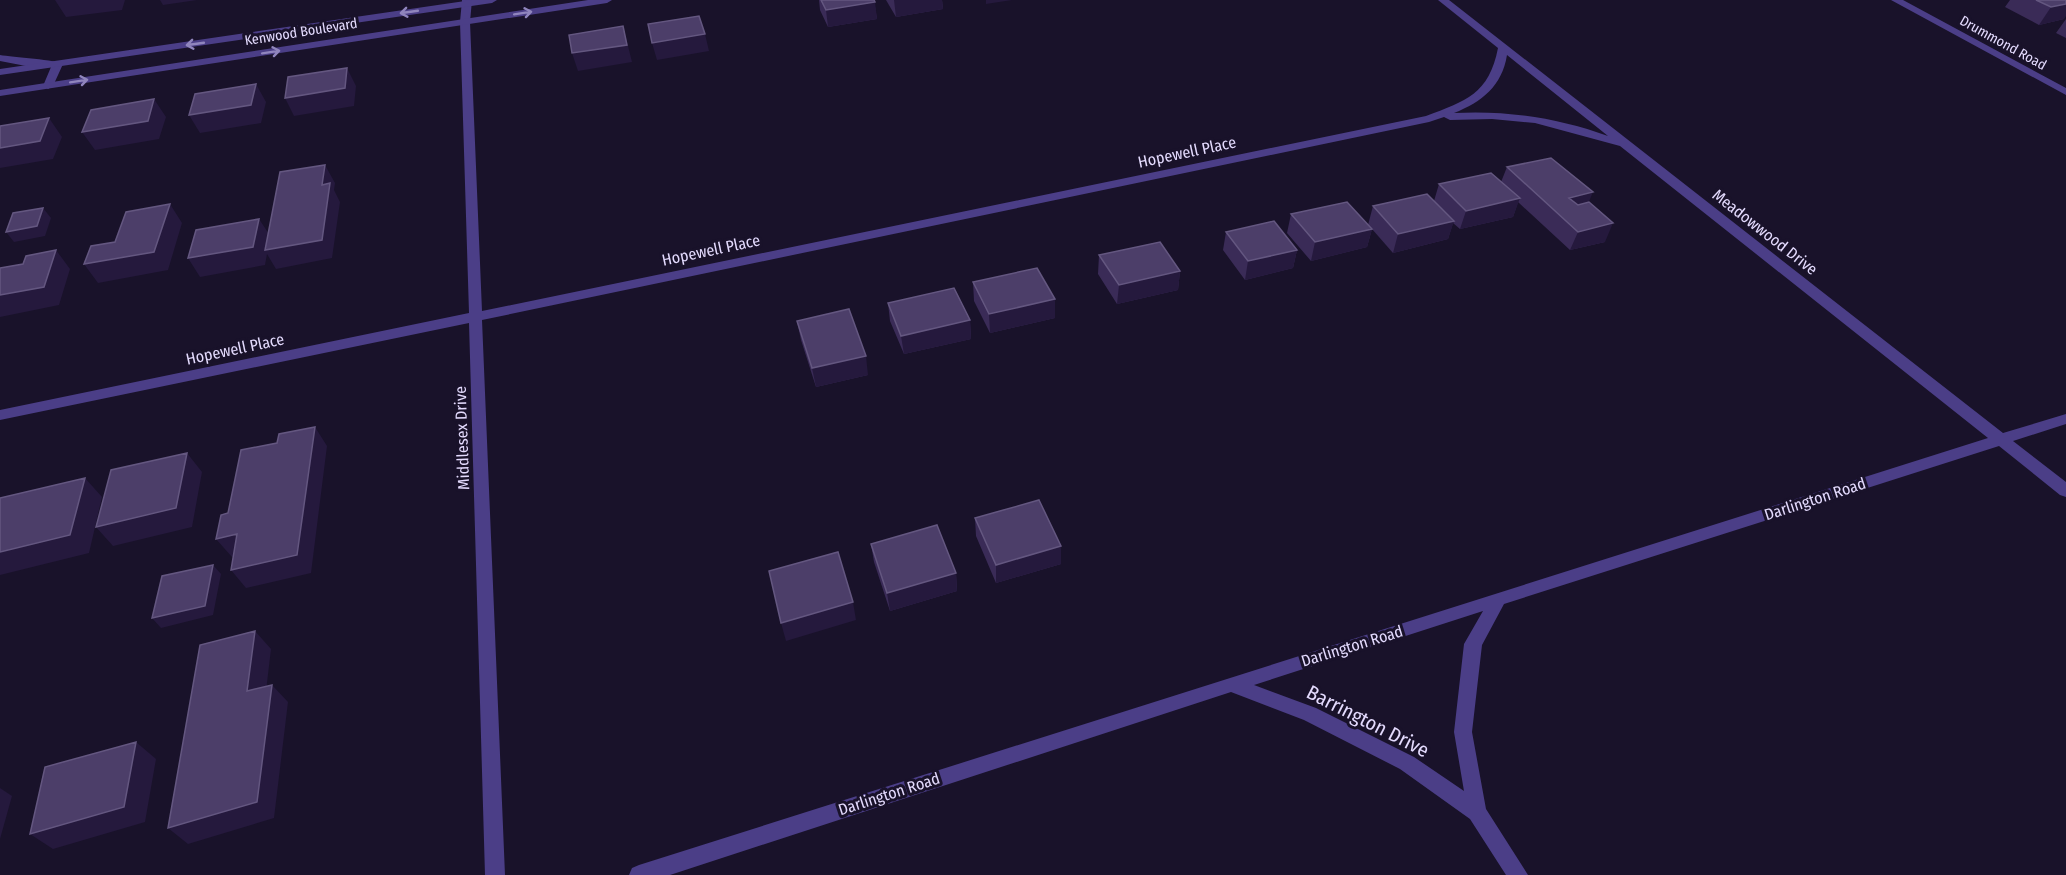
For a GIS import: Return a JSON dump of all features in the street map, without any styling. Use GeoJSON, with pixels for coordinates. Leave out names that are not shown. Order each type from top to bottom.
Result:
{"type":"FeatureCollection","features":[{"type":"Feature","properties":{"kind":"street","name":"Kenwood Boulevard"},"geometry":{"type":"LineString","coordinates":[[0,72],[492,0]]}},
{"type":"Feature","properties":{"kind":"street","name":"Kenwood Boulevard"},"geometry":{"type":"LineString","coordinates":[[0,93],[607,0]]}},
{"type":"Feature","properties":{"kind":"street","name":"Meadowwood Drive"},"geometry":{"type":"LineString","coordinates":[[1443,0],[2066,491]]}},
{"type":"Feature","properties":{"kind":"street","name":"Drummond Road"},"geometry":{"type":"LineString","coordinates":[[1896,0],[2066,93]]}},
{"type":"Feature","properties":{"kind":"street","name":"Middlesex Drive"},"geometry":{"type":"LineString","coordinates":[[467,2],[465,22],[495,875]]}},
{"type":"Feature","properties":{"kind":"street","name":"Hopewell Place"},"geometry":{"type":"LineString","coordinates":[[1429,118],[1464,105],[1485,92],[1498,77],[1503,47]]}},
{"type":"Feature","properties":{"kind":"street"},"geometry":{"type":"LineString","coordinates":[[0,58],[26,63],[58,64],[48,86]]}},
{"type":"Feature","properties":{"kind":"street","name":"Hopewell Place"},"geometry":{"type":"LineString","coordinates":[[0,415],[1429,118],[1473,114],[1514,117],[1595,134],[1632,148]]}},
{"type":"Feature","properties":{"kind":"street","name":"Darlington Road"},"geometry":{"type":"LineString","coordinates":[[639,875],[2066,419]]}},
{"type":"Feature","properties":{"kind":"street","name":"Barrington Drive"},"geometry":{"type":"LineString","coordinates":[[1498,600],[1473,644],[1463,732],[1478,812],[1518,875]]}},
{"type":"Feature","properties":{"kind":"street","name":"Barrington Drive"},"geometry":{"type":"LineString","coordinates":[[1231,684],[1310,714],[1407,763],[1478,812]]}},
{"type":"Feature","properties":{"kind":"building"},"geometry":{"type":"Polygon","coordinates":[[[821,0],[874,0],[875,2],[826,10],[821,0]]]}},
{"type":"Feature","properties":{"kind":"building"},"geometry":{"type":"Polygon","coordinates":[[[2036,0],[2066,0],[2066,4],[2051,7],[2036,0]]]}},
{"type":"Feature","properties":{"kind":"building"},"geometry":{"type":"Polygon","coordinates":[[[699,16],[705,34],[652,43],[648,24],[699,16]]]}},
{"type":"Feature","properties":{"kind":"building"},"geometry":{"type":"Polygon","coordinates":[[[623,26],[627,45],[572,53],[569,35],[623,26]]]}},
{"type":"Feature","properties":{"kind":"building"},"geometry":{"type":"Polygon","coordinates":[[[347,68],[345,88],[285,98],[288,77],[347,68]]]}},
{"type":"Feature","properties":{"kind":"building"},"geometry":{"type":"Polygon","coordinates":[[[256,84],[251,105],[189,115],[195,94],[256,84]]]}},
{"type":"Feature","properties":{"kind":"building"},"geometry":{"type":"Polygon","coordinates":[[[154,99],[148,121],[82,132],[91,110],[154,99]]]}},
{"type":"Feature","properties":{"kind":"building"},"geometry":{"type":"Polygon","coordinates":[[[49,118],[40,141],[0,148],[0,126],[49,118]]]}},
{"type":"Feature","properties":{"kind":"building"},"geometry":{"type":"Polygon","coordinates":[[[1551,158],[1593,192],[1569,198],[1578,205],[1589,202],[1613,223],[1578,232],[1507,167],[1551,158]]]}},
{"type":"Feature","properties":{"kind":"building"},"geometry":{"type":"Polygon","coordinates":[[[325,165],[322,185],[330,183],[322,240],[265,250],[280,172],[325,165]]]}},
{"type":"Feature","properties":{"kind":"building"},"geometry":{"type":"Polygon","coordinates":[[[1491,173],[1520,198],[1466,211],[1439,184],[1491,173]]]}},
{"type":"Feature","properties":{"kind":"building"},"geometry":{"type":"Polygon","coordinates":[[[1427,194],[1454,221],[1398,234],[1373,206],[1427,194]]]}},
{"type":"Feature","properties":{"kind":"building"},"geometry":{"type":"Polygon","coordinates":[[[1347,202],[1372,229],[1315,242],[1291,214],[1347,202]]]}},
{"type":"Feature","properties":{"kind":"building"},"geometry":{"type":"Polygon","coordinates":[[[170,204],[154,252],[84,264],[91,246],[115,242],[126,212],[170,204]]]}},
{"type":"Feature","properties":{"kind":"building"},"geometry":{"type":"Polygon","coordinates":[[[43,208],[37,226],[6,232],[13,213],[43,208]]]}},
{"type":"Feature","properties":{"kind":"building"},"geometry":{"type":"Polygon","coordinates":[[[259,219],[253,247],[188,258],[196,230],[259,219]]]}},
{"type":"Feature","properties":{"kind":"building"},"geometry":{"type":"Polygon","coordinates":[[[1274,221],[1297,250],[1248,261],[1226,232],[1274,221]]]}},
{"type":"Feature","properties":{"kind":"building"},"geometry":{"type":"Polygon","coordinates":[[[1160,242],[1180,271],[1119,285],[1099,255],[1160,242]]]}},
{"type":"Feature","properties":{"kind":"building"},"geometry":{"type":"Polygon","coordinates":[[[56,250],[44,287],[0,295],[0,268],[23,264],[26,256],[56,250]]]}},
{"type":"Feature","properties":{"kind":"building"},"geometry":{"type":"Polygon","coordinates":[[[1037,268],[1055,299],[989,314],[973,282],[1037,268]]]}},
{"type":"Feature","properties":{"kind":"building"},"geometry":{"type":"Polygon","coordinates":[[[954,288],[970,320],[901,336],[888,303],[954,288]]]}},
{"type":"Feature","properties":{"kind":"building"},"geometry":{"type":"Polygon","coordinates":[[[849,309],[866,356],[812,368],[797,321],[849,309]]]}},
{"type":"Feature","properties":{"kind":"building"},"geometry":{"type":"Polygon","coordinates":[[[315,427],[297,555],[231,570],[237,534],[216,539],[221,515],[228,513],[241,450],[277,443],[279,434],[315,427]]]}},
{"type":"Feature","properties":{"kind":"building"},"geometry":{"type":"Polygon","coordinates":[[[187,453],[176,508],[96,527],[111,470],[187,453]]]}},
{"type":"Feature","properties":{"kind":"building"},"geometry":{"type":"Polygon","coordinates":[[[85,478],[70,535],[0,552],[0,498],[85,478]]]}},
{"type":"Feature","properties":{"kind":"building"},"geometry":{"type":"Polygon","coordinates":[[[1039,500],[1061,546],[996,565],[975,518],[1039,500]]]}},
{"type":"Feature","properties":{"kind":"building"},"geometry":{"type":"Polygon","coordinates":[[[937,525],[956,573],[887,593],[871,544],[937,525]]]}},
{"type":"Feature","properties":{"kind":"building"},"geometry":{"type":"Polygon","coordinates":[[[838,552],[853,602],[781,623],[769,571],[838,552]]]}},
{"type":"Feature","properties":{"kind":"building"},"geometry":{"type":"Polygon","coordinates":[[[213,565],[205,606],[152,618],[162,576],[213,565]]]}},
{"type":"Feature","properties":{"kind":"building"},"geometry":{"type":"Polygon","coordinates":[[[255,631],[247,691],[272,685],[257,802],[168,828],[200,645],[255,631]]]}},
{"type":"Feature","properties":{"kind":"building"},"geometry":{"type":"Polygon","coordinates":[[[136,742],[124,807],[30,834],[45,767],[136,742]]]}}]}
